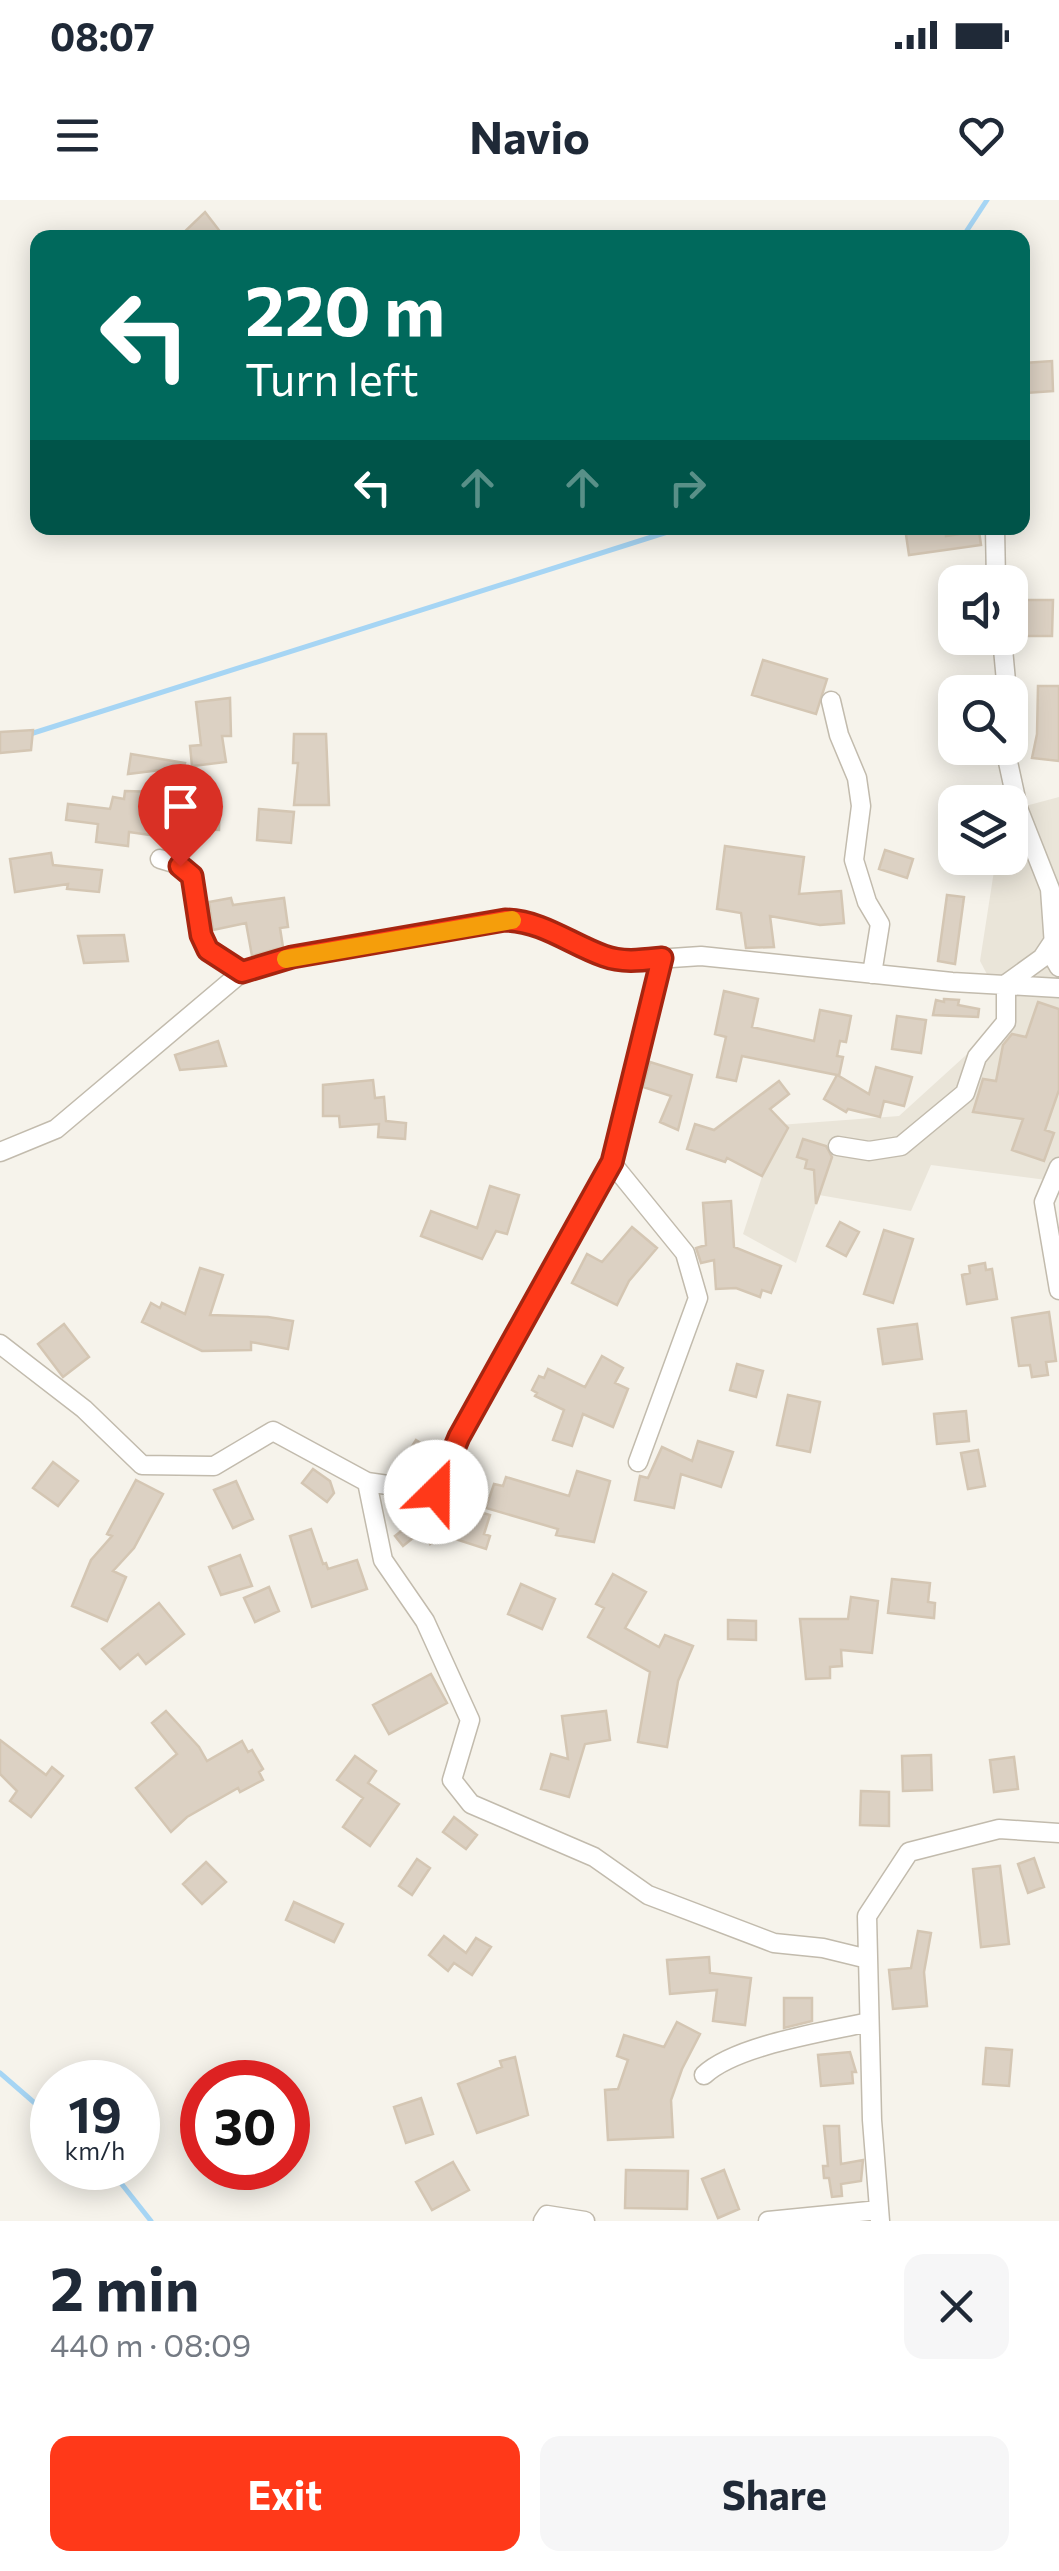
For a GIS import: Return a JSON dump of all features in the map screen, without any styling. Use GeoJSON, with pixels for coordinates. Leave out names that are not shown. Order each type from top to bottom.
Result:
{"type":"FeatureCollection","features":[{"type":"Feature","properties":{"kind":"street"},"geometry":{"type":"LineString","coordinates":[[995,535],[996,565]]}},
{"type":"Feature","properties":{"kind":"street"},"geometry":{"type":"LineString","coordinates":[[830,701],[838,735],[857,778],[861,806],[854,860],[867,902],[880,924],[872,974]]}},
{"type":"Feature","properties":{"kind":"street"},"geometry":{"type":"LineString","coordinates":[[1009,765],[1018,808],[1050,889],[1059,967]]}},
{"type":"Feature","properties":{"kind":"street"},"geometry":{"type":"LineString","coordinates":[[160,858],[192,876],[201,935],[208,950],[242,972]]}},
{"type":"Feature","properties":{"kind":"street"},"geometry":{"type":"LineString","coordinates":[[0,1152],[56,1128],[242,972],[292,957],[505,920],[525,920],[605,956],[627,961],[701,956],[1059,988]]}},
{"type":"Feature","properties":{"kind":"street"},"geometry":{"type":"LineString","coordinates":[[1006,984],[1042,958],[1054,940]]}},
{"type":"Feature","properties":{"kind":"street"},"geometry":{"type":"LineString","coordinates":[[0,1344],[84,1409],[142,1466],[214,1466],[272,1431],[366,1482],[436,1492],[459,1437],[612,1162],[662,958]]}},
{"type":"Feature","properties":{"kind":"street"},"geometry":{"type":"LineString","coordinates":[[838,1146],[869,1151],[900,1146],[964,1093],[977,1058],[1006,1022],[1006,984]]}},
{"type":"Feature","properties":{"kind":"street"},"geometry":{"type":"LineString","coordinates":[[612,1162],[685,1253],[698,1298],[638,1462]]}},
{"type":"Feature","properties":{"kind":"street"},"geometry":{"type":"LineString","coordinates":[[1059,1167],[1044,1202],[1059,1288]]}},
{"type":"Feature","properties":{"kind":"street"},"geometry":{"type":"LineString","coordinates":[[366,1482],[383,1560],[426,1620],[470,1720],[452,1780],[471,1804],[594,1857],[648,1895],[774,1943],[823,1948],[868,1960]]}},
{"type":"Feature","properties":{"kind":"street"},"geometry":{"type":"LineString","coordinates":[[768,2221],[879,2215],[866,1916],[909,1852],[999,1829],[1059,1833]]}},
{"type":"Feature","properties":{"kind":"street"},"geometry":{"type":"LineString","coordinates":[[704,2075],[717,2063],[783,2042],[869,2022]]}},
{"type":"Feature","properties":{"kind":"street"},"geometry":{"type":"LineString","coordinates":[[543,2221],[547,2215],[584,2221]]}},
{"type":"Feature","properties":{"kind":"shaded area"},"geometry":{"type":"Polygon","coordinates":[[[1059,797],[1059,1168],[1054,1181],[931,1165],[911,1211],[819,1195],[796,1263],[743,1234],[779,1125],[899,1116],[1009,1016],[980,961],[993,875],[1028,875],[1028,805],[1059,797]]]}},
{"type":"Feature","properties":{"kind":"building"},"geometry":{"type":"Polygon","coordinates":[[[205,212],[219,230],[186,230],[205,212]]]}},
{"type":"Feature","properties":{"kind":"building"},"geometry":{"type":"Polygon","coordinates":[[[1052,361],[1053,391],[1030,393],[1030,363],[1052,361]]]}},
{"type":"Feature","properties":{"kind":"building"},"geometry":{"type":"Polygon","coordinates":[[[906,535],[980,535],[981,545],[909,555],[906,535]]]}},
{"type":"Feature","properties":{"kind":"building"},"geometry":{"type":"Polygon","coordinates":[[[1028,600],[1053,600],[1052,636],[1028,636],[1028,600]]]}},
{"type":"Feature","properties":{"kind":"building"},"geometry":{"type":"Polygon","coordinates":[[[763,660],[827,679],[816,714],[752,695],[763,660]]]}},
{"type":"Feature","properties":{"kind":"building"},"geometry":{"type":"Polygon","coordinates":[[[1038,686],[1059,686],[1059,761],[1032,758],[1038,686]]]}},
{"type":"Feature","properties":{"kind":"building"},"geometry":{"type":"Polygon","coordinates":[[[230,698],[231,736],[222,736],[226,762],[192,766],[190,746],[201,745],[196,702],[230,698]]]}},
{"type":"Feature","properties":{"kind":"building"},"geometry":{"type":"Polygon","coordinates":[[[33,730],[31,750],[0,753],[0,732],[33,730]]]}},
{"type":"Feature","properties":{"kind":"building"},"geometry":{"type":"Polygon","coordinates":[[[294,734],[326,734],[329,805],[294,805],[298,763],[293,763],[294,734]]]}},
{"type":"Feature","properties":{"kind":"building"},"geometry":{"type":"Polygon","coordinates":[[[131,754],[185,763],[184,767],[128,774],[131,754]]]}},
{"type":"Feature","properties":{"kind":"building"},"geometry":{"type":"Polygon","coordinates":[[[125,791],[158,792],[157,800],[188,805],[188,793],[220,795],[219,830],[196,829],[199,842],[171,849],[165,847],[164,837],[129,832],[128,846],[96,842],[98,824],[66,820],[68,804],[110,809],[113,797],[124,799],[125,791]]]}},
{"type":"Feature","properties":{"kind":"building"},"geometry":{"type":"Polygon","coordinates":[[[259,809],[294,812],[291,843],[257,840],[259,809]]]}},
{"type":"Feature","properties":{"kind":"building"},"geometry":{"type":"Polygon","coordinates":[[[725,846],[804,857],[799,894],[841,891],[844,923],[820,925],[770,916],[774,947],[746,948],[741,913],[717,909],[725,846]]]}},
{"type":"Feature","properties":{"kind":"building"},"geometry":{"type":"Polygon","coordinates":[[[885,850],[913,859],[907,878],[879,869],[885,850]]]}},
{"type":"Feature","properties":{"kind":"building"},"geometry":{"type":"Polygon","coordinates":[[[51,853],[53,865],[102,870],[99,892],[67,889],[68,884],[15,892],[10,859],[51,853]]]}},
{"type":"Feature","properties":{"kind":"building"},"geometry":{"type":"Polygon","coordinates":[[[947,895],[964,897],[955,964],[938,961],[947,895]]]}},
{"type":"Feature","properties":{"kind":"building"},"geometry":{"type":"Polygon","coordinates":[[[231,898],[233,905],[284,898],[288,927],[280,928],[283,947],[252,956],[246,923],[213,930],[209,902],[231,898]]]}},
{"type":"Feature","properties":{"kind":"building"},"geometry":{"type":"Polygon","coordinates":[[[124,935],[128,961],[84,963],[78,936],[124,935]]]}},
{"type":"Feature","properties":{"kind":"building"},"geometry":{"type":"Polygon","coordinates":[[[724,991],[758,999],[752,1027],[814,1041],[820,1010],[851,1016],[846,1042],[840,1041],[837,1056],[843,1057],[839,1076],[869,1094],[876,1067],[912,1077],[904,1106],[884,1101],[880,1117],[848,1109],[846,1112],[824,1099],[837,1075],[742,1056],[736,1081],[717,1077],[726,1037],[715,1034],[724,991]]]}},
{"type":"Feature","properties":{"kind":"building"},"geometry":{"type":"Polygon","coordinates":[[[936,1000],[959,1000],[958,1005],[979,1009],[978,1017],[933,1015],[936,1000]]]}},
{"type":"Feature","properties":{"kind":"building"},"geometry":{"type":"Polygon","coordinates":[[[1038,1002],[1059,1009],[1059,1090],[1045,1130],[1054,1133],[1044,1161],[1012,1150],[1023,1119],[973,1112],[983,1079],[996,1081],[1003,1045],[1012,1034],[1026,1037],[1038,1002]]]}},
{"type":"Feature","properties":{"kind":"building"},"geometry":{"type":"Polygon","coordinates":[[[897,1016],[926,1020],[921,1053],[892,1049],[897,1016]]]}},
{"type":"Feature","properties":{"kind":"building"},"geometry":{"type":"Polygon","coordinates":[[[218,1041],[226,1066],[180,1070],[175,1055],[218,1041]]]}},
{"type":"Feature","properties":{"kind":"building"},"geometry":{"type":"Polygon","coordinates":[[[650,1062],[692,1075],[678,1130],[660,1122],[671,1096],[643,1087],[650,1062]]]}},
{"type":"Feature","properties":{"kind":"building"},"geometry":{"type":"Polygon","coordinates":[[[373,1080],[375,1098],[384,1097],[386,1121],[406,1123],[405,1139],[378,1137],[379,1124],[340,1127],[339,1116],[323,1116],[323,1085],[373,1080]]]}},
{"type":"Feature","properties":{"kind":"building"},"geometry":{"type":"Polygon","coordinates":[[[779,1081],[789,1094],[770,1109],[788,1128],[762,1176],[727,1158],[725,1162],[687,1149],[695,1124],[714,1130],[779,1081]]]}},
{"type":"Feature","properties":{"kind":"building"},"geometry":{"type":"Polygon","coordinates":[[[803,1139],[826,1146],[832,1157],[816,1204],[814,1170],[805,1168],[807,1160],[797,1157],[803,1139]]]}},
{"type":"Feature","properties":{"kind":"building"},"geometry":{"type":"Polygon","coordinates":[[[490,1186],[519,1195],[507,1234],[496,1231],[482,1259],[421,1236],[431,1211],[477,1228],[490,1186]]]}},
{"type":"Feature","properties":{"kind":"building"},"geometry":{"type":"Polygon","coordinates":[[[731,1201],[734,1247],[781,1266],[771,1293],[762,1290],[760,1297],[736,1288],[716,1289],[714,1260],[701,1263],[696,1248],[706,1245],[703,1203],[731,1201]]]}},
{"type":"Feature","properties":{"kind":"building"},"geometry":{"type":"Polygon","coordinates":[[[840,1222],[859,1232],[846,1256],[827,1246],[840,1222]]]}},
{"type":"Feature","properties":{"kind":"building"},"geometry":{"type":"Polygon","coordinates":[[[632,1227],[657,1248],[629,1281],[617,1305],[572,1283],[587,1254],[602,1262],[632,1227]]]}},
{"type":"Feature","properties":{"kind":"building"},"geometry":{"type":"Polygon","coordinates":[[[884,1230],[913,1239],[893,1303],[864,1294],[884,1230]]]}},
{"type":"Feature","properties":{"kind":"building"},"geometry":{"type":"Polygon","coordinates":[[[985,1263],[986,1270],[992,1269],[997,1299],[967,1304],[962,1275],[970,1273],[969,1266],[985,1263]]]}},
{"type":"Feature","properties":{"kind":"building"},"geometry":{"type":"Polygon","coordinates":[[[200,1268],[223,1275],[210,1315],[293,1321],[288,1349],[251,1342],[251,1350],[202,1351],[142,1322],[151,1303],[160,1308],[162,1303],[185,1314],[200,1268]]]}},
{"type":"Feature","properties":{"kind":"building"},"geometry":{"type":"Polygon","coordinates":[[[1049,1312],[1056,1361],[1046,1362],[1048,1375],[1032,1377],[1030,1365],[1019,1366],[1012,1318],[1049,1312]]]}},
{"type":"Feature","properties":{"kind":"building"},"geometry":{"type":"Polygon","coordinates":[[[64,1324],[89,1357],[63,1377],[38,1344],[64,1324]]]}},
{"type":"Feature","properties":{"kind":"building"},"geometry":{"type":"Polygon","coordinates":[[[917,1324],[922,1359],[883,1364],[878,1329],[917,1324]]]}},
{"type":"Feature","properties":{"kind":"building"},"geometry":{"type":"Polygon","coordinates":[[[602,1356],[623,1368],[615,1383],[628,1389],[613,1427],[583,1414],[572,1446],[553,1440],[564,1410],[535,1396],[537,1393],[532,1390],[539,1376],[544,1378],[548,1369],[585,1387],[602,1356]]]}},
{"type":"Feature","properties":{"kind":"building"},"geometry":{"type":"Polygon","coordinates":[[[737,1364],[763,1371],[756,1397],[730,1390],[737,1364]]]}},
{"type":"Feature","properties":{"kind":"building"},"geometry":{"type":"Polygon","coordinates":[[[788,1395],[820,1402],[810,1452],[777,1445],[788,1395]]]}},
{"type":"Feature","properties":{"kind":"building"},"geometry":{"type":"Polygon","coordinates":[[[966,1411],[969,1441],[937,1444],[934,1414],[966,1411]]]}},
{"type":"Feature","properties":{"kind":"building"},"geometry":{"type":"Polygon","coordinates":[[[416,1440],[438,1454],[428,1478],[399,1466],[416,1440]]]}},
{"type":"Feature","properties":{"kind":"building"},"geometry":{"type":"Polygon","coordinates":[[[698,1441],[733,1452],[721,1487],[681,1474],[674,1508],[635,1500],[640,1476],[648,1478],[662,1447],[692,1461],[698,1441]]]}},
{"type":"Feature","properties":{"kind":"building"},"geometry":{"type":"Polygon","coordinates":[[[978,1450],[985,1486],[968,1489],[961,1453],[978,1450]]]}},
{"type":"Feature","properties":{"kind":"building"},"geometry":{"type":"Polygon","coordinates":[[[53,1462],[78,1481],[58,1506],[33,1488],[53,1462]]]}},
{"type":"Feature","properties":{"kind":"building"},"geometry":{"type":"Polygon","coordinates":[[[313,1469],[330,1481],[334,1493],[327,1502],[302,1483],[313,1469]]]}},
{"type":"Feature","properties":{"kind":"building"},"geometry":{"type":"Polygon","coordinates":[[[577,1471],[610,1481],[594,1542],[556,1535],[558,1529],[486,1508],[494,1484],[503,1486],[506,1477],[569,1496],[577,1471]]]}},
{"type":"Feature","properties":{"kind":"building"},"geometry":{"type":"Polygon","coordinates":[[[136,1480],[163,1494],[134,1548],[113,1571],[126,1577],[107,1621],[72,1606],[91,1560],[112,1536],[107,1534],[136,1480]]]}},
{"type":"Feature","properties":{"kind":"building"},"geometry":{"type":"Polygon","coordinates":[[[236,1481],[253,1519],[233,1528],[214,1490],[236,1481]]]}},
{"type":"Feature","properties":{"kind":"building"},"geometry":{"type":"Polygon","coordinates":[[[440,1504],[453,1534],[430,1544],[424,1529],[403,1546],[395,1536],[419,1517],[416,1510],[440,1504]]]}},
{"type":"Feature","properties":{"kind":"building"},"geometry":{"type":"Polygon","coordinates":[[[463,1507],[490,1515],[484,1534],[490,1536],[486,1549],[452,1538],[463,1507]]]}},
{"type":"Feature","properties":{"kind":"building"},"geometry":{"type":"Polygon","coordinates":[[[311,1529],[323,1564],[328,1569],[357,1560],[367,1589],[312,1607],[290,1536],[311,1529]]]}},
{"type":"Feature","properties":{"kind":"building"},"geometry":{"type":"Polygon","coordinates":[[[240,1555],[252,1586],[221,1595],[209,1567],[240,1555]]]}},
{"type":"Feature","properties":{"kind":"building"},"geometry":{"type":"Polygon","coordinates":[[[613,1574],[646,1592],[625,1628],[659,1647],[665,1635],[693,1646],[678,1681],[667,1747],[638,1742],[650,1672],[588,1637],[604,1608],[596,1604],[613,1574]]]}},
{"type":"Feature","properties":{"kind":"building"},"geometry":{"type":"Polygon","coordinates":[[[892,1579],[930,1583],[928,1602],[935,1603],[934,1618],[888,1613],[892,1579]]]}},
{"type":"Feature","properties":{"kind":"building"},"geometry":{"type":"Polygon","coordinates":[[[521,1584],[555,1599],[542,1629],[508,1614],[521,1584]]]}},
{"type":"Feature","properties":{"kind":"building"},"geometry":{"type":"Polygon","coordinates":[[[269,1587],[279,1611],[255,1622],[244,1598],[269,1587]]]}},
{"type":"Feature","properties":{"kind":"building"},"geometry":{"type":"Polygon","coordinates":[[[851,1597],[878,1601],[872,1653],[841,1650],[842,1666],[830,1667],[830,1678],[806,1679],[800,1619],[848,1619],[851,1597]]]}},
{"type":"Feature","properties":{"kind":"building"},"geometry":{"type":"Polygon","coordinates":[[[159,1603],[184,1634],[146,1664],[138,1654],[120,1669],[102,1649],[159,1603]]]}},
{"type":"Feature","properties":{"kind":"building"},"geometry":{"type":"Polygon","coordinates":[[[728,1620],[756,1621],[756,1640],[728,1639],[728,1620]]]}},
{"type":"Feature","properties":{"kind":"building"},"geometry":{"type":"Polygon","coordinates":[[[431,1674],[447,1703],[389,1734],[373,1705],[431,1674]]]}},
{"type":"Feature","properties":{"kind":"building"},"geometry":{"type":"Polygon","coordinates":[[[166,1711],[207,1761],[242,1741],[263,1769],[259,1772],[263,1780],[240,1792],[238,1788],[187,1817],[171,1832],[136,1788],[177,1754],[152,1723],[166,1711]]]}},
{"type":"Feature","properties":{"kind":"building"},"geometry":{"type":"Polygon","coordinates":[[[606,1711],[610,1740],[585,1744],[569,1797],[541,1789],[551,1754],[568,1759],[562,1716],[606,1711]]]}},
{"type":"Feature","properties":{"kind":"building"},"geometry":{"type":"Polygon","coordinates":[[[0,1740],[46,1775],[52,1767],[63,1776],[31,1817],[10,1801],[17,1791],[0,1774],[0,1740]]]}},
{"type":"Feature","properties":{"kind":"building"},"geometry":{"type":"Polygon","coordinates":[[[931,1755],[932,1790],[903,1791],[902,1756],[931,1755]]]}},
{"type":"Feature","properties":{"kind":"building"},"geometry":{"type":"Polygon","coordinates":[[[355,1756],[376,1771],[368,1783],[399,1804],[370,1846],[343,1827],[363,1798],[337,1780],[355,1756]]]}},
{"type":"Feature","properties":{"kind":"building"},"geometry":{"type":"Polygon","coordinates":[[[1014,1757],[1018,1789],[994,1792],[990,1760],[1014,1757]]]}},
{"type":"Feature","properties":{"kind":"building"},"geometry":{"type":"Polygon","coordinates":[[[861,1791],[889,1792],[889,1826],[860,1825],[861,1791]]]}},
{"type":"Feature","properties":{"kind":"building"},"geometry":{"type":"Polygon","coordinates":[[[454,1817],[477,1835],[466,1849],[443,1832],[454,1817]]]}},
{"type":"Feature","properties":{"kind":"building"},"geometry":{"type":"Polygon","coordinates":[[[1034,1858],[1044,1887],[1028,1893],[1018,1864],[1034,1858]]]}},
{"type":"Feature","properties":{"kind":"building"},"geometry":{"type":"Polygon","coordinates":[[[417,1859],[430,1868],[412,1895],[399,1886],[417,1859]]]}},
{"type":"Feature","properties":{"kind":"building"},"geometry":{"type":"Polygon","coordinates":[[[206,1862],[226,1882],[202,1904],[183,1884],[206,1862]]]}},
{"type":"Feature","properties":{"kind":"building"},"geometry":{"type":"Polygon","coordinates":[[[1000,1866],[1009,1944],[981,1947],[973,1869],[1000,1866]]]}},
{"type":"Feature","properties":{"kind":"building"},"geometry":{"type":"Polygon","coordinates":[[[294,1902],[343,1924],[334,1942],[286,1920],[294,1902]]]}},
{"type":"Feature","properties":{"kind":"building"},"geometry":{"type":"Polygon","coordinates":[[[918,1931],[931,1933],[924,1972],[927,2006],[893,2009],[889,1970],[911,1968],[918,1931]]]}},
{"type":"Feature","properties":{"kind":"building"},"geometry":{"type":"Polygon","coordinates":[[[444,1936],[466,1953],[476,1938],[491,1947],[472,1975],[454,1963],[448,1971],[429,1955],[444,1936]]]}},
{"type":"Feature","properties":{"kind":"building"},"geometry":{"type":"Polygon","coordinates":[[[709,1957],[710,1973],[751,1978],[745,2025],[713,2021],[717,1990],[670,1994],[667,1960],[709,1957]]]}},
{"type":"Feature","properties":{"kind":"building"},"geometry":{"type":"Polygon","coordinates":[[[784,1998],[812,1998],[812,2021],[784,2028],[784,1998]]]}},
{"type":"Feature","properties":{"kind":"building"},"geometry":{"type":"Polygon","coordinates":[[[677,2022],[700,2034],[671,2100],[673,2137],[608,2140],[605,2090],[618,2089],[628,2060],[617,2056],[624,2035],[664,2047],[677,2022]]]}},
{"type":"Feature","properties":{"kind":"building"},"geometry":{"type":"Polygon","coordinates":[[[986,2048],[1012,2050],[1009,2086],[983,2084],[986,2048]]]}},
{"type":"Feature","properties":{"kind":"building"},"geometry":{"type":"Polygon","coordinates":[[[850,2052],[856,2072],[852,2072],[853,2083],[821,2086],[818,2055],[850,2052]]]}},
{"type":"Feature","properties":{"kind":"building"},"geometry":{"type":"Polygon","coordinates":[[[515,2057],[528,2115],[477,2133],[458,2084],[502,2067],[500,2061],[515,2057]]]}},
{"type":"Feature","properties":{"kind":"building"},"geometry":{"type":"Polygon","coordinates":[[[421,2098],[433,2134],[406,2143],[394,2107],[421,2098]]]}},
{"type":"Feature","properties":{"kind":"building"},"geometry":{"type":"Polygon","coordinates":[[[824,2126],[839,2126],[841,2164],[863,2160],[861,2181],[841,2184],[842,2196],[832,2197],[829,2178],[824,2178],[823,2166],[828,2166],[824,2126]]]}},
{"type":"Feature","properties":{"kind":"building"},"geometry":{"type":"Polygon","coordinates":[[[453,2162],[469,2190],[432,2210],[416,2182],[453,2162]]]}},
{"type":"Feature","properties":{"kind":"building"},"geometry":{"type":"Polygon","coordinates":[[[626,2170],[688,2171],[687,2209],[625,2208],[626,2170]]]}},
{"type":"Feature","properties":{"kind":"building"},"geometry":{"type":"Polygon","coordinates":[[[724,2170],[739,2209],[718,2218],[702,2179],[724,2170]]]}},
{"type":"Feature","properties":{"kind":"waterway"},"geometry":{"type":"LineString","coordinates":[[967,230],[987,200]]}},
{"type":"Feature","properties":{"kind":"waterway"},"geometry":{"type":"LineString","coordinates":[[27,735],[658,535]]}},
{"type":"Feature","properties":{"kind":"waterway"},"geometry":{"type":"LineString","coordinates":[[0,2073],[30,2099]]}},
{"type":"Feature","properties":{"kind":"waterway"},"geometry":{"type":"LineString","coordinates":[[126,2190],[151,2221]]}},
{"type":"Feature","properties":{"kind":"slow traffic"},"geometry":{"type":"LineString","coordinates":[[286,959],[512,920]]}},
{"type":"Feature","properties":{"kind":"route"},"geometry":{"type":"LineString","coordinates":[[180,866],[192,876],[201,935],[208,950],[242,972],[292,957],[505,920],[525,920],[605,956],[627,961],[662,958],[612,1162],[459,1437],[436,1492]]}}]}
